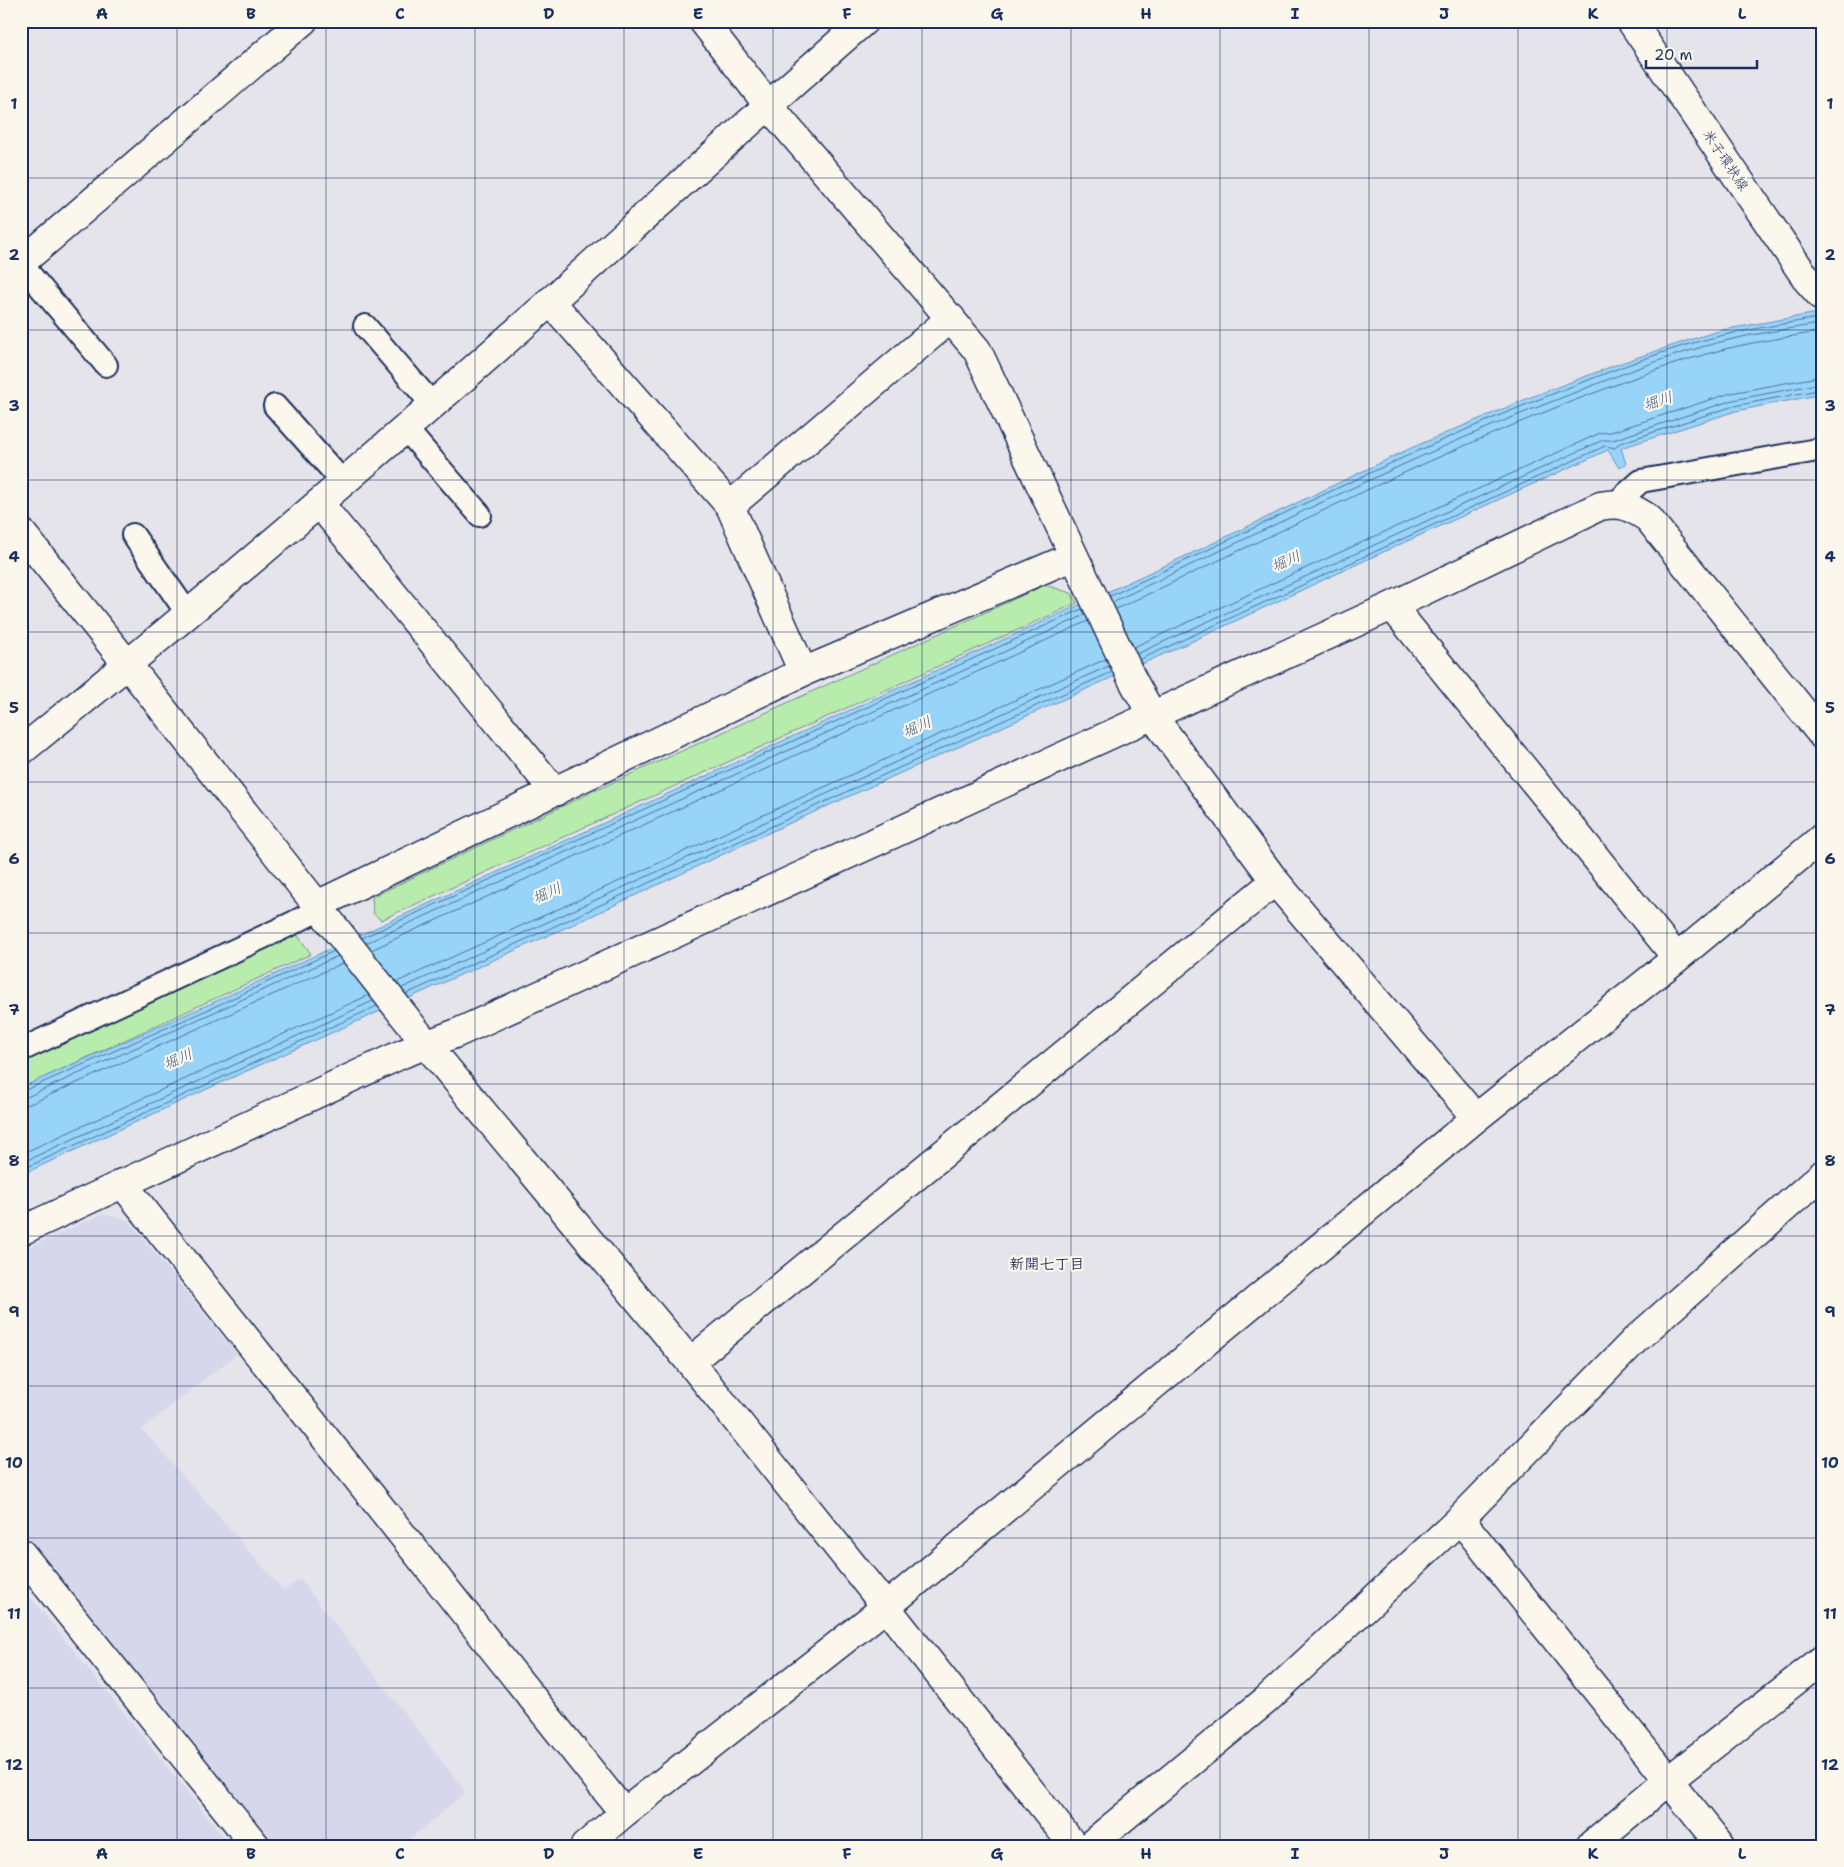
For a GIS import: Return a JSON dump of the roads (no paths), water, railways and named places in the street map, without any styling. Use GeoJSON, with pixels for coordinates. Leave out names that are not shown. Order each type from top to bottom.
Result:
{"type":"FeatureCollection","features":[{"type":"Feature","properties":{"kind":"street"},"geometry":{"type":"LineString","coordinates":[[21,264],[303,21]]}},
{"type":"Feature","properties":{"kind":"street"},"geometry":{"type":"LineString","coordinates":[[703,21],[768,105],[978,350],[1074,556],[1093,592],[1132,679],[1152,715],[1276,880],[1476,1118]]}},
{"type":"Feature","properties":{"kind":"street"},"geometry":{"type":"LineString","coordinates":[[21,750],[128,665],[319,503],[550,301],[864,21]]}},
{"type":"Feature","properties":{"kind":"street","name":"米子環状線"},"geometry":{"type":"LineString","coordinates":[[1630,21],[1816,290]]}},
{"type":"Feature","properties":{"kind":"street"},"geometry":{"type":"LineString","coordinates":[[550,301],[730,506],[803,672]]}},
{"type":"Feature","properties":{"kind":"street"},"geometry":{"type":"LineString","coordinates":[[730,506],[951,318]]}},
{"type":"Feature","properties":{"kind":"street"},"geometry":{"type":"LineString","coordinates":[[319,503],[555,792]]}},
{"type":"Feature","properties":{"kind":"street"},"geometry":{"type":"LineString","coordinates":[[21,1231],[402,1054],[427,1045],[1392,606],[1600,506],[1616,503],[1631,507],[1648,518],[1823,736]]}},
{"type":"Feature","properties":{"kind":"street"},"geometry":{"type":"LineString","coordinates":[[21,532],[427,1045],[690,1362],[1074,1846]]}},
{"type":"Feature","properties":{"kind":"street"},"geometry":{"type":"LineString","coordinates":[[322,911],[555,792],[803,672],[1074,556]]}},
{"type":"Feature","properties":{"kind":"street"},"geometry":{"type":"LineString","coordinates":[[1392,606],[1676,958]]}},
{"type":"Feature","properties":{"kind":"street"},"geometry":{"type":"LineString","coordinates":[[585,1846],[624,1813],[886,1607],[1476,1118],[1676,958],[1823,837]]}},
{"type":"Feature","properties":{"kind":"street"},"geometry":{"type":"LineString","coordinates":[[690,1362],[1276,880]]}},
{"type":"Feature","properties":{"kind":"street"},"geometry":{"type":"LineString","coordinates":[[1089,1846],[1265,1701],[1460,1519],[1634,1340],[1823,1174]]}},
{"type":"Feature","properties":{"kind":"street"},"geometry":{"type":"LineString","coordinates":[[122,1183],[624,1813]]}},
{"type":"Feature","properties":{"kind":"street"},"geometry":{"type":"LineString","coordinates":[[1460,1519],[1721,1846]]}},
{"type":"Feature","properties":{"kind":"street"},"geometry":{"type":"LineString","coordinates":[[21,1553],[256,1846]]}},
{"type":"Feature","properties":{"kind":"street"},"geometry":{"type":"LineString","coordinates":[[1590,1846],[1669,1780],[1823,1659]]}},
{"type":"Feature","properties":{"kind":"lane"},"geometry":{"type":"LineString","coordinates":[[21,264],[106,365]]}},
{"type":"Feature","properties":{"kind":"lane"},"geometry":{"type":"LineString","coordinates":[[366,326],[432,404]]}},
{"type":"Feature","properties":{"kind":"lane"},"geometry":{"type":"LineString","coordinates":[[274,406],[343,482]]}},
{"type":"Feature","properties":{"kind":"lane"},"geometry":{"type":"LineString","coordinates":[[404,428],[480,515]]}},
{"type":"Feature","properties":{"kind":"lane"},"geometry":{"type":"LineString","coordinates":[[1616,503],[1641,481],[1823,449]]}},
{"type":"Feature","properties":{"kind":"lane"},"geometry":{"type":"LineString","coordinates":[[133,535],[188,614]]}},
{"type":"Feature","properties":{"kind":"lane"},"geometry":{"type":"LineString","coordinates":[[21,1050],[322,911]]}},
{"type":"Feature","properties":{"kind":"water","name":"堀川"},"geometry":{"type":"Polygon","coordinates":[[[1823,312],[1823,394],[1736,411],[1621,448],[1626,464],[1619,468],[1608,450],[21,1175],[21,1088],[214,1002],[1203,548],[1411,448],[1526,399],[1618,364],[1689,340],[1722,330],[1823,312]]]}},
{"type":"Feature","properties":{"kind":"district","name":"新開七丁目"},"geometry":{"type":"Point","coordinates":[1047,1264]}}]}
